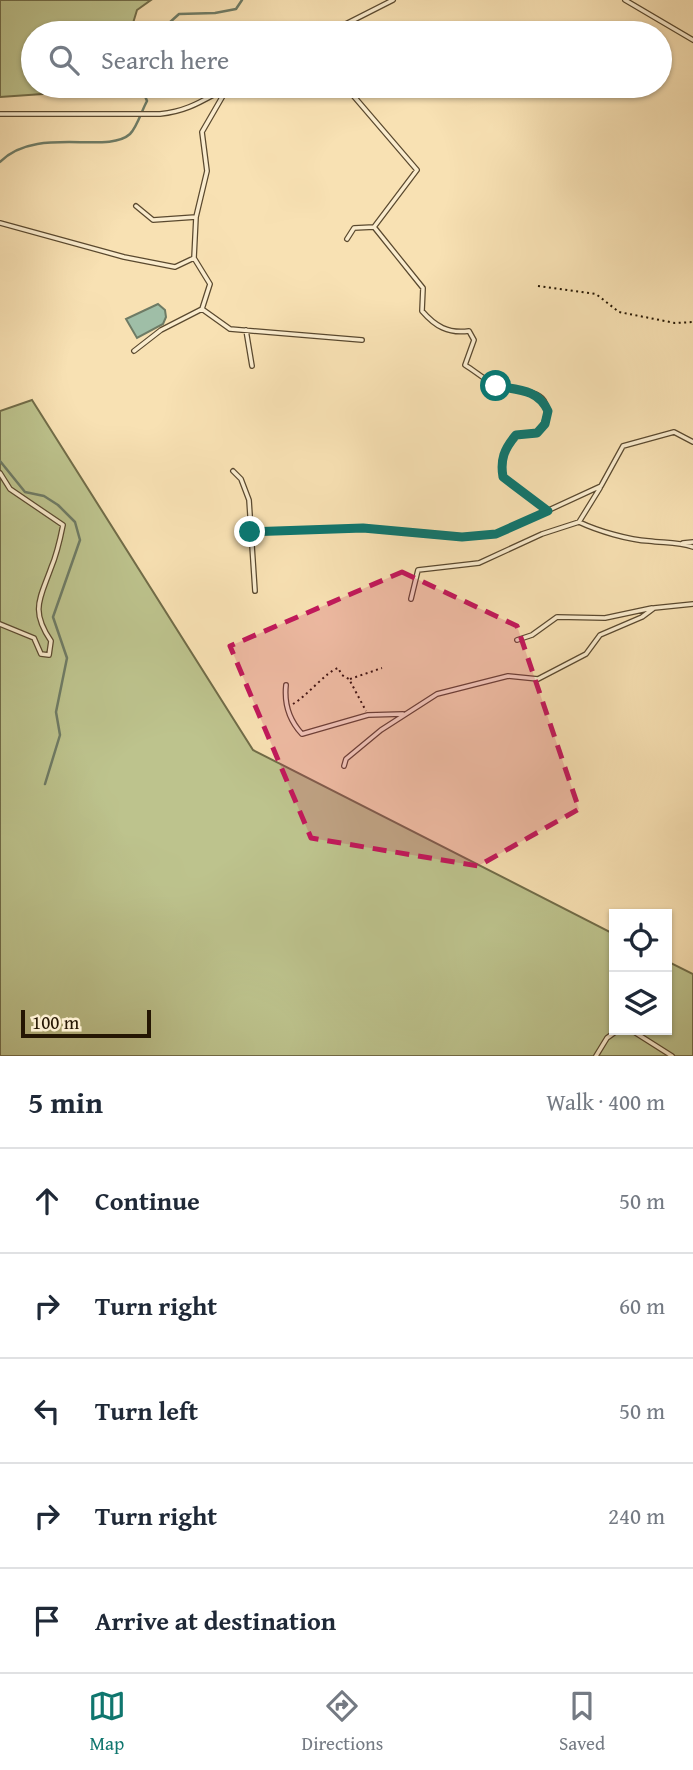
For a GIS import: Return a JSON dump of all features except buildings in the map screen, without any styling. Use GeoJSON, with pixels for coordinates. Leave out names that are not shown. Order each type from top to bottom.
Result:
{"type":"FeatureCollection","features":[{"type":"Feature","properties":{"kind":"lane"},"geometry":{"type":"LineString","coordinates":[[352,21],[393,0]]}},
{"type":"Feature","properties":{"kind":"lane"},"geometry":{"type":"LineString","coordinates":[[625,0],[661,21]]}},
{"type":"Feature","properties":{"kind":"lane"},"geometry":{"type":"LineString","coordinates":[[672,28],[693,40]]}},
{"type":"Feature","properties":{"kind":"lane"},"geometry":{"type":"LineString","coordinates":[[0,114],[160,114],[181,112],[209,98]]}},
{"type":"Feature","properties":{"kind":"lane"},"geometry":{"type":"LineString","coordinates":[[134,351],[161,330],[202,309],[210,284],[194,258],[196,218],[207,172],[202,132],[222,98]]}},
{"type":"Feature","properties":{"kind":"lane"},"geometry":{"type":"LineString","coordinates":[[355,98],[417,170],[374,227]]}},
{"type":"Feature","properties":{"kind":"lane"},"geometry":{"type":"LineString","coordinates":[[136,206],[153,220],[196,218]]}},
{"type":"Feature","properties":{"kind":"lane"},"geometry":{"type":"LineString","coordinates":[[0,223],[124,257],[175,267],[194,258]]}},
{"type":"Feature","properties":{"kind":"lane"},"geometry":{"type":"LineString","coordinates":[[347,239],[354,228],[374,227]]}},
{"type":"Feature","properties":{"kind":"lane"},"geometry":{"type":"LineString","coordinates":[[374,227],[423,288],[422,311],[434,325],[459,332],[469,331],[474,340],[464,365],[496,386],[532,392],[544,400],[548,411],[545,424],[537,433],[516,435],[506,446],[501,464],[503,477],[548,511]]}},
{"type":"Feature","properties":{"kind":"lane"},"geometry":{"type":"LineString","coordinates":[[202,309],[230,329],[362,340]]}},
{"type":"Feature","properties":{"kind":"lane"},"geometry":{"type":"LineString","coordinates":[[246,330],[252,366]]}},
{"type":"Feature","properties":{"kind":"lane"},"geometry":{"type":"LineString","coordinates":[[411,599],[418,570],[479,563],[542,534],[579,522],[623,446],[674,432],[693,442]]}},
{"type":"Feature","properties":{"kind":"lane"},"geometry":{"type":"LineString","coordinates":[[233,471],[241,479],[250,500],[255,591]]}},
{"type":"Feature","properties":{"kind":"lane"},"geometry":{"type":"LineString","coordinates":[[0,473],[10,489],[63,525],[59,547],[38,598],[41,627],[51,641],[49,655],[41,654],[34,638],[0,624]]}},
{"type":"Feature","properties":{"kind":"lane"},"geometry":{"type":"LineString","coordinates":[[250,532],[363,528],[462,537],[496,534],[601,486]]}},
{"type":"Feature","properties":{"kind":"lane"},"geometry":{"type":"LineString","coordinates":[[579,522],[646,541],[693,542]]}},
{"type":"Feature","properties":{"kind":"lane"},"geometry":{"type":"LineString","coordinates":[[681,543],[693,547]]}},
{"type":"Feature","properties":{"kind":"lane"},"geometry":{"type":"LineString","coordinates":[[517,640],[532,635],[557,617],[605,618],[631,611],[693,604]]}},
{"type":"Feature","properties":{"kind":"lane"},"geometry":{"type":"LineString","coordinates":[[344,766],[346,759],[405,714],[437,694],[508,676],[538,679],[586,654],[600,635],[632,622],[654,608]]}},
{"type":"Feature","properties":{"kind":"lane"},"geometry":{"type":"LineString","coordinates":[[286,685],[285,697],[291,723],[302,734],[368,715],[405,714]]}},
{"type":"Feature","properties":{"kind":"lane"},"geometry":{"type":"LineString","coordinates":[[596,1056],[611,1035]]}},
{"type":"Feature","properties":{"kind":"lane"},"geometry":{"type":"LineString","coordinates":[[639,1035],[672,1056]]}},
{"type":"Feature","properties":{"kind":"path"},"geometry":{"type":"LineString","coordinates":[[538,286],[596,294],[620,312],[675,323],[693,323]]}},
{"type":"Feature","properties":{"kind":"path"},"geometry":{"type":"LineString","coordinates":[[287,707],[320,684],[330,671],[338,668],[342,675],[349,679],[368,715]]}},
{"type":"Feature","properties":{"kind":"path"},"geometry":{"type":"LineString","coordinates":[[349,679],[382,668]]}},
{"type":"Feature","properties":{"kind":"highlighted area"},"geometry":{"type":"Polygon","coordinates":[[[402,572],[517,626],[579,809],[478,866],[311,838],[230,646],[402,572]]]}},
{"type":"Feature","properties":{"kind":"green space"},"geometry":{"type":"Polygon","coordinates":[[[0,0],[151,0],[137,10],[134,21],[21,21],[21,96],[0,97],[0,0]]]}},
{"type":"Feature","properties":{"kind":"green space"},"geometry":{"type":"Polygon","coordinates":[[[32,400],[253,750],[609,931],[609,1035],[672,1035],[672,964],[693,974],[693,1056],[0,1056],[0,411],[32,400]]]}},
{"type":"Feature","properties":{"kind":"shaded area"},"geometry":{"type":"Polygon","coordinates":[[[158,304],[165,310],[163,324],[137,338],[126,319],[158,304]]]}},
{"type":"Feature","properties":{"kind":"waterway"},"geometry":{"type":"LineString","coordinates":[[171,21],[179,14],[215,13],[236,9],[242,0]]}},
{"type":"Feature","properties":{"kind":"waterway"},"geometry":{"type":"LineString","coordinates":[[0,162],[15,151],[32,145],[119,140],[130,134],[147,101],[146,98]]}},
{"type":"Feature","properties":{"kind":"waterway"},"geometry":{"type":"LineString","coordinates":[[0,461],[25,492],[44,496],[58,505],[75,522],[80,540],[53,617],[67,658],[56,712],[60,735],[45,784]]}},
{"type":"Feature","properties":{"kind":"route"},"geometry":{"type":"LineString","coordinates":[[250,532],[363,528],[462,537],[496,534],[548,511],[503,477],[501,464],[506,446],[516,435],[537,433],[545,424],[548,411],[544,400],[532,392],[496,386]]}}]}
